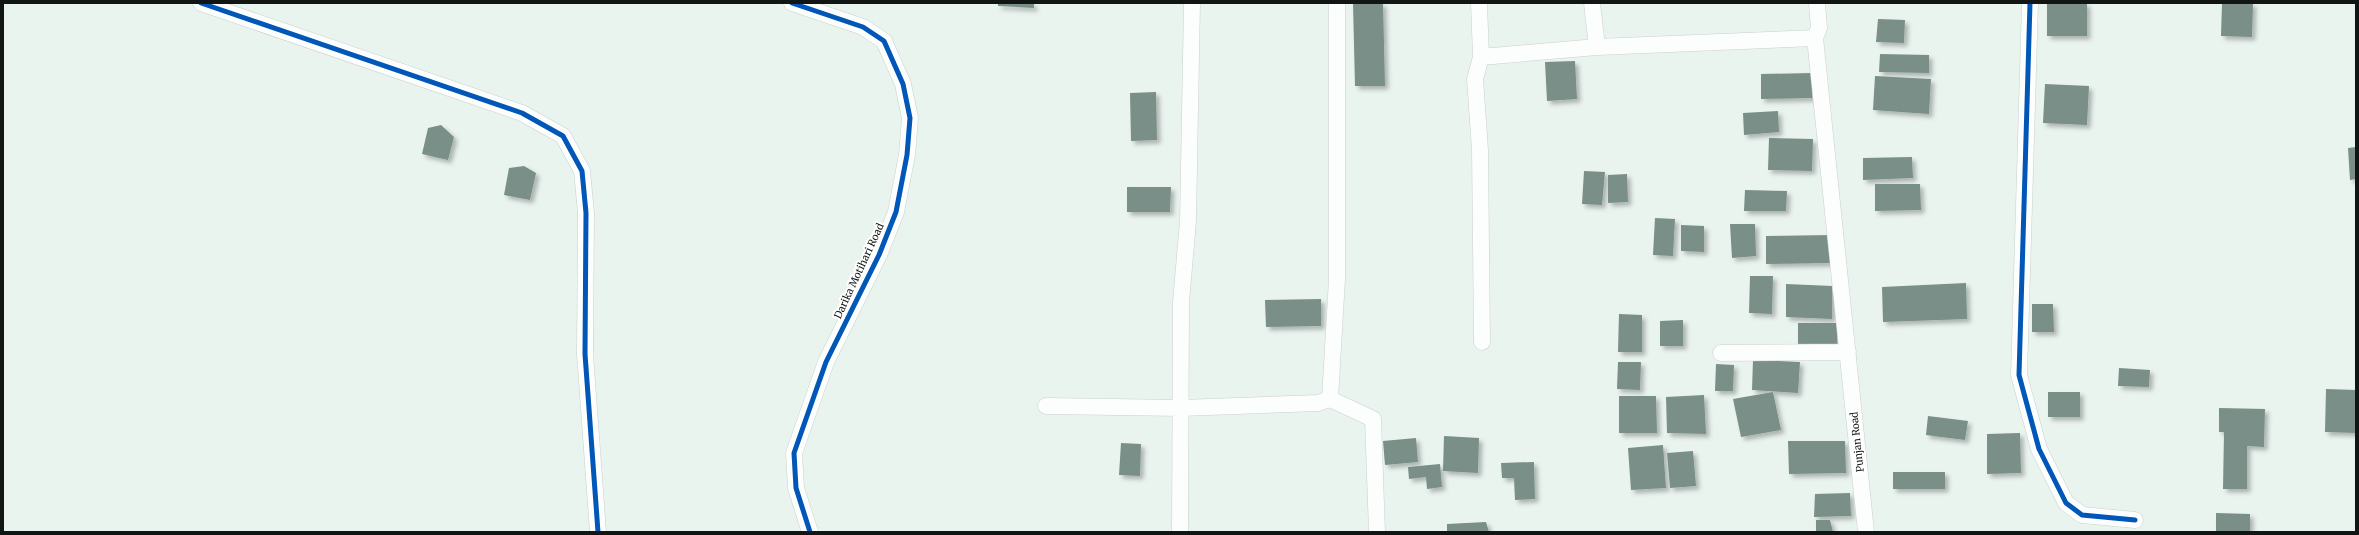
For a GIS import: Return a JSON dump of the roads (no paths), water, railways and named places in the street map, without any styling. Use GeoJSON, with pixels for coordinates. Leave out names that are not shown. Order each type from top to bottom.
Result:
{"type":"FeatureCollection","features":[{"type":"Feature","properties":{"kind":"street"},"geometry":{"type":"LineString","coordinates":[[201,3],[522,113],[563,136],[582,171],[586,213],[585,354],[598,532]]}},
{"type":"Feature","properties":{"kind":"street","name":"Darika Motihari Road"},"geometry":{"type":"LineString","coordinates":[[792,3],[863,27],[884,41],[903,84],[910,118],[907,155],[896,212],[879,255],[826,362],[794,453],[796,488],[810,532]]}},
{"type":"Feature","properties":{"kind":"street"},"geometry":{"type":"LineString","coordinates":[[1180,532],[1181,302],[1188,221],[1192,3]]}},
{"type":"Feature","properties":{"kind":"street"},"geometry":{"type":"LineString","coordinates":[[1330,399],[1337,279],[1337,3]]}},
{"type":"Feature","properties":{"kind":"street"},"geometry":{"type":"LineString","coordinates":[[1479,3],[1481,57],[1476,79],[1480,150],[1482,342]]}},
{"type":"Feature","properties":{"kind":"street"},"geometry":{"type":"LineString","coordinates":[[1592,3],[1597,47]]}},
{"type":"Feature","properties":{"kind":"street","name":"Punjan Road"},"geometry":{"type":"LineString","coordinates":[[1817,3],[1819,28],[1815,38],[1866,532]]}},
{"type":"Feature","properties":{"kind":"street"},"geometry":{"type":"LineString","coordinates":[[2030,3],[2019,375],[2039,449],[2066,503],[2082,515],[2135,520]]}},
{"type":"Feature","properties":{"kind":"street"},"geometry":{"type":"LineString","coordinates":[[1481,57],[1597,47],[1815,38]]}},
{"type":"Feature","properties":{"kind":"street"},"geometry":{"type":"LineString","coordinates":[[1721,353],[1848,352]]}},
{"type":"Feature","properties":{"kind":"street"},"geometry":{"type":"LineString","coordinates":[[1046,406],[1181,408],[1318,403],[1330,399],[1373,419],[1377,532]]}}]}
